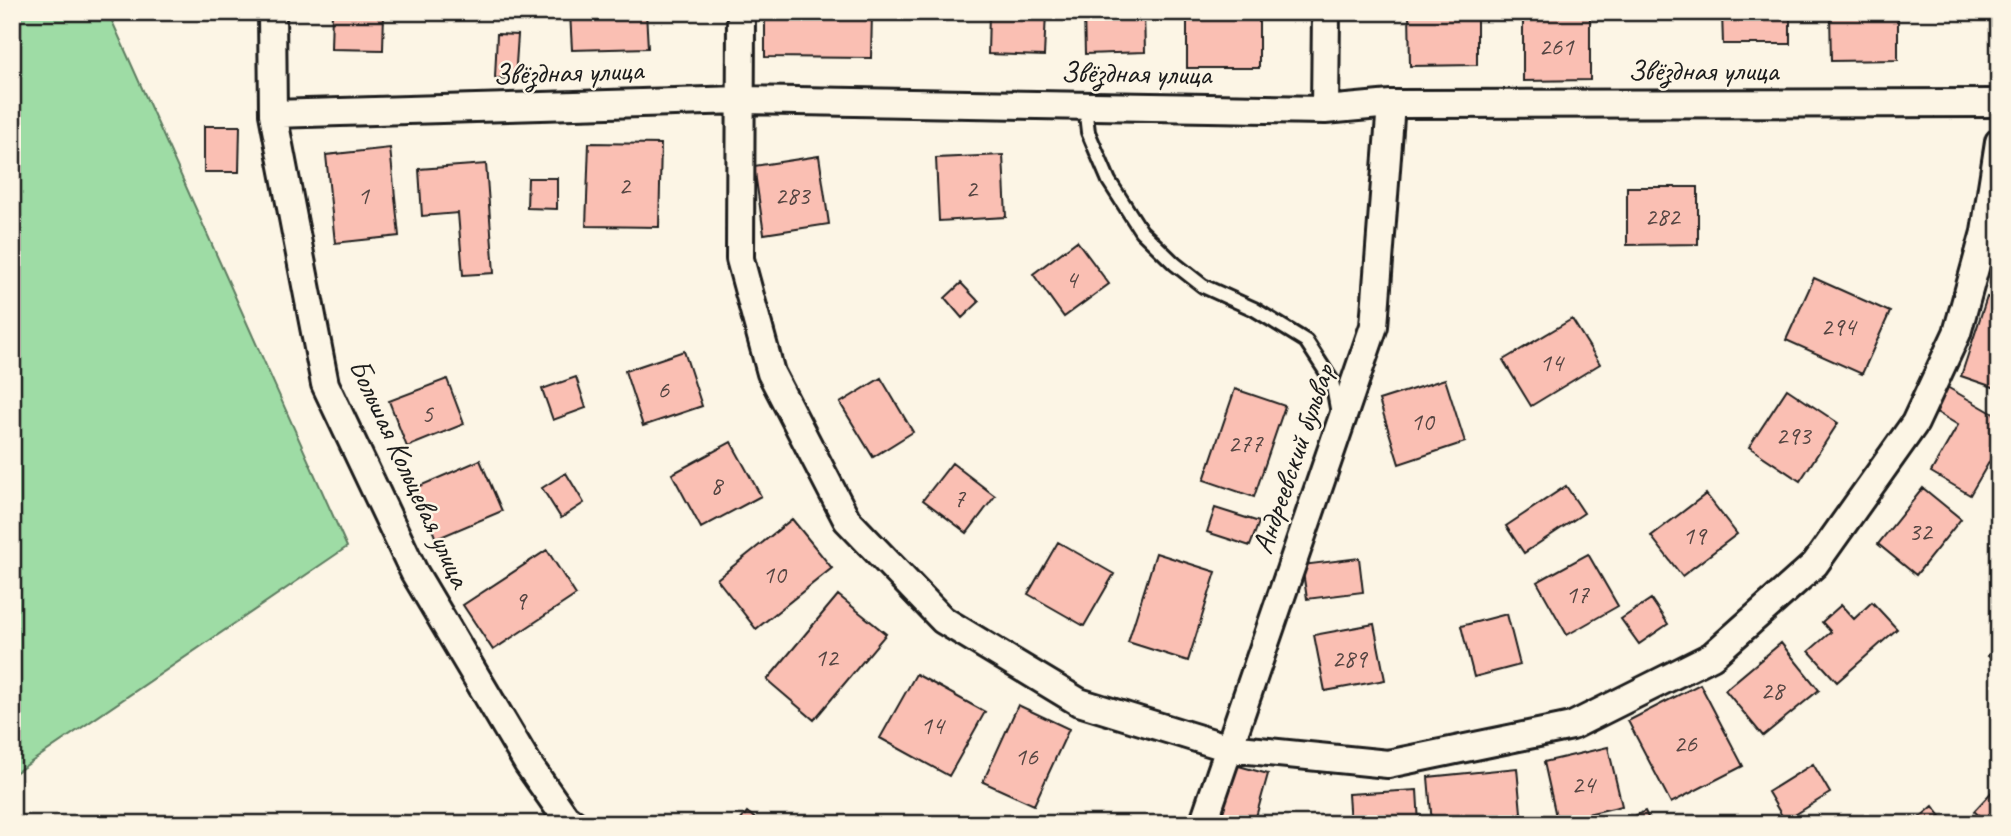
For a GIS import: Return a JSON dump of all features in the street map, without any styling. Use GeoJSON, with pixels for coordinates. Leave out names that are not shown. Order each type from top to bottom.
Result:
{"type":"FeatureCollection","features":[{"type":"Feature","properties":{"kind":"street","name":"Большая Кольцевая улица"},"geometry":{"type":"LineString","coordinates":[[272,12],[273,114],[325,384],[414,572],[528,764],[567,821]]}},
{"type":"Feature","properties":{"kind":"street"},"geometry":{"type":"LineString","coordinates":[[741,12],[740,258],[771,373],[847,520],[943,620],[1079,702],[1229,748],[1388,764],[1572,726],[1712,656],[1815,564],[1915,423],[1956,333],[1985,232],[1999,142]]}},
{"type":"Feature","properties":{"kind":"street"},"geometry":{"type":"LineString","coordinates":[[1325,110],[1326,12]]}},
{"type":"Feature","properties":{"kind":"street","name":"Звёздная улица"},"geometry":{"type":"LineString","coordinates":[[273,114],[741,100],[1325,110],[1391,104],[1999,103]]}},
{"type":"Feature","properties":{"kind":"street","name":"Андреевский бульвар"},"geometry":{"type":"LineString","coordinates":[[1203,824],[1374,326],[1391,104]]}},
{"type":"Feature","properties":{"kind":"lane"},"geometry":{"type":"LineString","coordinates":[[1085,106],[1088,132],[1109,181],[1141,232],[1203,286],[1254,309],[1306,341],[1332,381],[1340,425]]}},
{"type":"Feature","properties":{"kind":"green space"},"geometry":{"type":"Polygon","coordinates":[[[12,12],[108,12],[347,547],[12,775],[12,12]]]}},
{"type":"Feature","properties":{"kind":"building"},"geometry":{"type":"Polygon","coordinates":[[[332,12],[384,12],[383,50],[331,49],[332,12]]]}},
{"type":"Feature","properties":{"kind":"building"},"geometry":{"type":"Polygon","coordinates":[[[570,12],[646,12],[648,48],[572,50],[570,12]]]}},
{"type":"Feature","properties":{"kind":"building"},"geometry":{"type":"Polygon","coordinates":[[[765,12],[872,12],[871,58],[765,57],[765,12]]]}},
{"type":"Feature","properties":{"kind":"building"},"geometry":{"type":"Polygon","coordinates":[[[989,12],[1046,12],[1044,56],[988,54],[989,12]]]}},
{"type":"Feature","properties":{"kind":"building"},"geometry":{"type":"Polygon","coordinates":[[[1084,12],[1144,12],[1145,52],[1085,54],[1084,12]]]}},
{"type":"Feature","properties":{"kind":"building"},"geometry":{"type":"Polygon","coordinates":[[[1187,12],[1259,12],[1259,68],[1187,68],[1187,12]]]}},
{"type":"Feature","properties":{"kind":"building"},"geometry":{"type":"Polygon","coordinates":[[[1409,12],[1477,12],[1477,65],[1410,66],[1409,12]]]}},
{"type":"Feature","properties":{"kind":"building"},"geometry":{"type":"Polygon","coordinates":[[[1523,12],[1590,12],[1590,80],[1523,81],[1523,12]]]}},
{"type":"Feature","properties":{"kind":"building"},"geometry":{"type":"Polygon","coordinates":[[[1722,12],[1790,12],[1790,44],[1723,44],[1722,12]]]}},
{"type":"Feature","properties":{"kind":"building"},"geometry":{"type":"Polygon","coordinates":[[[1830,12],[1898,12],[1898,60],[1831,61],[1830,12]]]}},
{"type":"Feature","properties":{"kind":"building"},"geometry":{"type":"Polygon","coordinates":[[[497,34],[518,35],[515,79],[495,78],[497,34]]]}},
{"type":"Feature","properties":{"kind":"building"},"geometry":{"type":"Polygon","coordinates":[[[204,126],[240,126],[239,172],[204,172],[204,126]]]}},
{"type":"Feature","properties":{"kind":"building"},"geometry":{"type":"Polygon","coordinates":[[[589,143],[661,144],[659,227],[586,226],[589,143]]]}},
{"type":"Feature","properties":{"kind":"building"},"geometry":{"type":"Polygon","coordinates":[[[390,148],[399,236],[335,243],[326,155],[390,148]]]}},
{"type":"Feature","properties":{"kind":"building"},"geometry":{"type":"Polygon","coordinates":[[[1003,155],[1006,217],[939,221],[936,158],[1003,155]]]}},
{"type":"Feature","properties":{"kind":"building"},"geometry":{"type":"Polygon","coordinates":[[[819,156],[829,224],[764,234],[754,166],[819,156]]]}},
{"type":"Feature","properties":{"kind":"building"},"geometry":{"type":"Polygon","coordinates":[[[486,164],[494,273],[463,275],[458,213],[422,216],[419,169],[486,164]]]}},
{"type":"Feature","properties":{"kind":"building"},"geometry":{"type":"Polygon","coordinates":[[[528,178],[557,178],[557,209],[527,208],[528,178]]]}},
{"type":"Feature","properties":{"kind":"building"},"geometry":{"type":"Polygon","coordinates":[[[1627,187],[1698,187],[1698,244],[1627,245],[1627,187]]]}},
{"type":"Feature","properties":{"kind":"building"},"geometry":{"type":"Polygon","coordinates":[[[1077,241],[1109,284],[1064,317],[1033,274],[1077,241]]]}},
{"type":"Feature","properties":{"kind":"building"},"geometry":{"type":"Polygon","coordinates":[[[1814,278],[1890,312],[1862,374],[1786,340],[1814,278]]]}},
{"type":"Feature","properties":{"kind":"building"},"geometry":{"type":"Polygon","coordinates":[[[961,283],[979,302],[962,318],[945,298],[961,283]]]}},
{"type":"Feature","properties":{"kind":"building"},"geometry":{"type":"Polygon","coordinates":[[[1987,297],[1999,301],[1999,389],[1961,376],[1987,297]]]}},
{"type":"Feature","properties":{"kind":"building"},"geometry":{"type":"Polygon","coordinates":[[[1572,319],[1600,364],[1531,406],[1503,360],[1572,319]]]}},
{"type":"Feature","properties":{"kind":"building"},"geometry":{"type":"Polygon","coordinates":[[[684,351],[702,406],[643,426],[625,371],[684,351]]]}},
{"type":"Feature","properties":{"kind":"building"},"geometry":{"type":"Polygon","coordinates":[[[576,377],[586,408],[553,420],[542,389],[576,377]]]}},
{"type":"Feature","properties":{"kind":"building"},"geometry":{"type":"Polygon","coordinates":[[[881,378],[913,432],[873,457],[840,403],[881,378]]]}},
{"type":"Feature","properties":{"kind":"building"},"geometry":{"type":"Polygon","coordinates":[[[447,379],[464,424],[407,447],[389,401],[447,379]]]}},
{"type":"Feature","properties":{"kind":"building"},"geometry":{"type":"Polygon","coordinates":[[[1445,379],[1465,442],[1399,464],[1379,400],[1445,379]]]}},
{"type":"Feature","properties":{"kind":"building"},"geometry":{"type":"Polygon","coordinates":[[[1947,387],[1999,417],[1999,445],[1970,495],[1931,472],[1958,425],[1933,410],[1947,387]]]}},
{"type":"Feature","properties":{"kind":"building"},"geometry":{"type":"Polygon","coordinates":[[[1235,389],[1285,406],[1254,497],[1204,480],[1235,389]]]}},
{"type":"Feature","properties":{"kind":"building"},"geometry":{"type":"Polygon","coordinates":[[[1787,389],[1838,423],[1800,481],[1749,447],[1787,389]]]}},
{"type":"Feature","properties":{"kind":"building"},"geometry":{"type":"Polygon","coordinates":[[[731,442],[761,496],[701,528],[672,474],[731,442]]]}},
{"type":"Feature","properties":{"kind":"building"},"geometry":{"type":"Polygon","coordinates":[[[480,460],[502,511],[436,539],[415,488],[480,460]]]}},
{"type":"Feature","properties":{"kind":"building"},"geometry":{"type":"Polygon","coordinates":[[[952,463],[995,496],[967,533],[923,500],[952,463]]]}},
{"type":"Feature","properties":{"kind":"building"},"geometry":{"type":"Polygon","coordinates":[[[566,473],[584,503],[561,518],[542,488],[566,473]]]}},
{"type":"Feature","properties":{"kind":"building"},"geometry":{"type":"Polygon","coordinates":[[[1566,486],[1584,513],[1524,553],[1506,526],[1566,486]]]}},
{"type":"Feature","properties":{"kind":"building"},"geometry":{"type":"Polygon","coordinates":[[[1923,488],[1961,519],[1916,575],[1878,544],[1923,488]]]}},
{"type":"Feature","properties":{"kind":"building"},"geometry":{"type":"Polygon","coordinates":[[[1706,494],[1737,534],[1682,576],[1651,536],[1706,494]]]}},
{"type":"Feature","properties":{"kind":"building"},"geometry":{"type":"Polygon","coordinates":[[[1215,508],[1259,522],[1250,546],[1207,532],[1215,508]]]}},
{"type":"Feature","properties":{"kind":"building"},"geometry":{"type":"Polygon","coordinates":[[[792,519],[832,568],[756,629],[717,579],[792,519]]]}},
{"type":"Feature","properties":{"kind":"building"},"geometry":{"type":"Polygon","coordinates":[[[1058,542],[1114,574],[1084,626],[1028,594],[1058,542]]]}},
{"type":"Feature","properties":{"kind":"building"},"geometry":{"type":"Polygon","coordinates":[[[547,550],[576,595],[493,650],[463,605],[547,550]]]}},
{"type":"Feature","properties":{"kind":"building"},"geometry":{"type":"Polygon","coordinates":[[[1156,553],[1216,572],[1188,661],[1128,642],[1156,553]]]}},
{"type":"Feature","properties":{"kind":"building"},"geometry":{"type":"Polygon","coordinates":[[[1588,554],[1618,606],[1567,635],[1537,582],[1588,554]]]}},
{"type":"Feature","properties":{"kind":"building"},"geometry":{"type":"Polygon","coordinates":[[[1359,558],[1363,592],[1307,599],[1302,565],[1359,558]]]}},
{"type":"Feature","properties":{"kind":"building"},"geometry":{"type":"Polygon","coordinates":[[[838,595],[886,634],[814,720],[767,680],[838,595]]]}},
{"type":"Feature","properties":{"kind":"building"},"geometry":{"type":"Polygon","coordinates":[[[1651,599],[1668,624],[1639,644],[1621,619],[1651,599]]]}},
{"type":"Feature","properties":{"kind":"building"},"geometry":{"type":"Polygon","coordinates":[[[1872,602],[1897,629],[1837,682],[1809,651],[1831,632],[1822,622],[1841,605],[1854,619],[1872,602]]]}},
{"type":"Feature","properties":{"kind":"building"},"geometry":{"type":"Polygon","coordinates":[[[1507,614],[1520,665],[1474,677],[1461,626],[1507,614]]]}},
{"type":"Feature","properties":{"kind":"building"},"geometry":{"type":"Polygon","coordinates":[[[1374,624],[1385,680],[1325,691],[1314,635],[1374,624]]]}},
{"type":"Feature","properties":{"kind":"building"},"geometry":{"type":"Polygon","coordinates":[[[1999,641],[1999,664],[1988,656],[1999,641]]]}},
{"type":"Feature","properties":{"kind":"building"},"geometry":{"type":"Polygon","coordinates":[[[1781,643],[1819,690],[1763,736],[1725,690],[1781,643]]]}},
{"type":"Feature","properties":{"kind":"building"},"geometry":{"type":"Polygon","coordinates":[[[916,674],[985,712],[949,776],[880,738],[916,674]]]}},
{"type":"Feature","properties":{"kind":"building"},"geometry":{"type":"Polygon","coordinates":[[[1700,684],[1743,766],[1671,803],[1628,721],[1700,684]]]}},
{"type":"Feature","properties":{"kind":"building"},"geometry":{"type":"Polygon","coordinates":[[[1018,705],[1069,729],[1034,805],[983,782],[1018,705]]]}},
{"type":"Feature","properties":{"kind":"building"},"geometry":{"type":"Polygon","coordinates":[[[1608,747],[1622,806],[1557,821],[1544,762],[1608,747]]]}},
{"type":"Feature","properties":{"kind":"building"},"geometry":{"type":"Polygon","coordinates":[[[1813,764],[1830,793],[1785,821],[1768,792],[1813,764]]]}},
{"type":"Feature","properties":{"kind":"building"},"geometry":{"type":"Polygon","coordinates":[[[1235,765],[1268,774],[1254,824],[1232,824],[1220,820],[1235,765]]]}},
{"type":"Feature","properties":{"kind":"building"},"geometry":{"type":"Polygon","coordinates":[[[1517,768],[1522,824],[1432,824],[1428,777],[1517,768]]]}},
{"type":"Feature","properties":{"kind":"building"},"geometry":{"type":"Polygon","coordinates":[[[1999,784],[1999,824],[1988,824],[1974,811],[1999,784]]]}},
{"type":"Feature","properties":{"kind":"building"},"geometry":{"type":"Polygon","coordinates":[[[1417,790],[1419,824],[1350,824],[1348,794],[1417,790]]]}},
{"type":"Feature","properties":{"kind":"building"},"geometry":{"type":"Polygon","coordinates":[[[1933,806],[1947,824],[1912,824],[1933,806]]]}},
{"type":"Feature","properties":{"kind":"building"},"geometry":{"type":"Polygon","coordinates":[[[1645,811],[1651,824],[1617,824],[1645,811]]]}},
{"type":"Feature","properties":{"kind":"building"},"geometry":{"type":"Polygon","coordinates":[[[747,812],[762,824],[738,824],[747,812]]]}}]}
